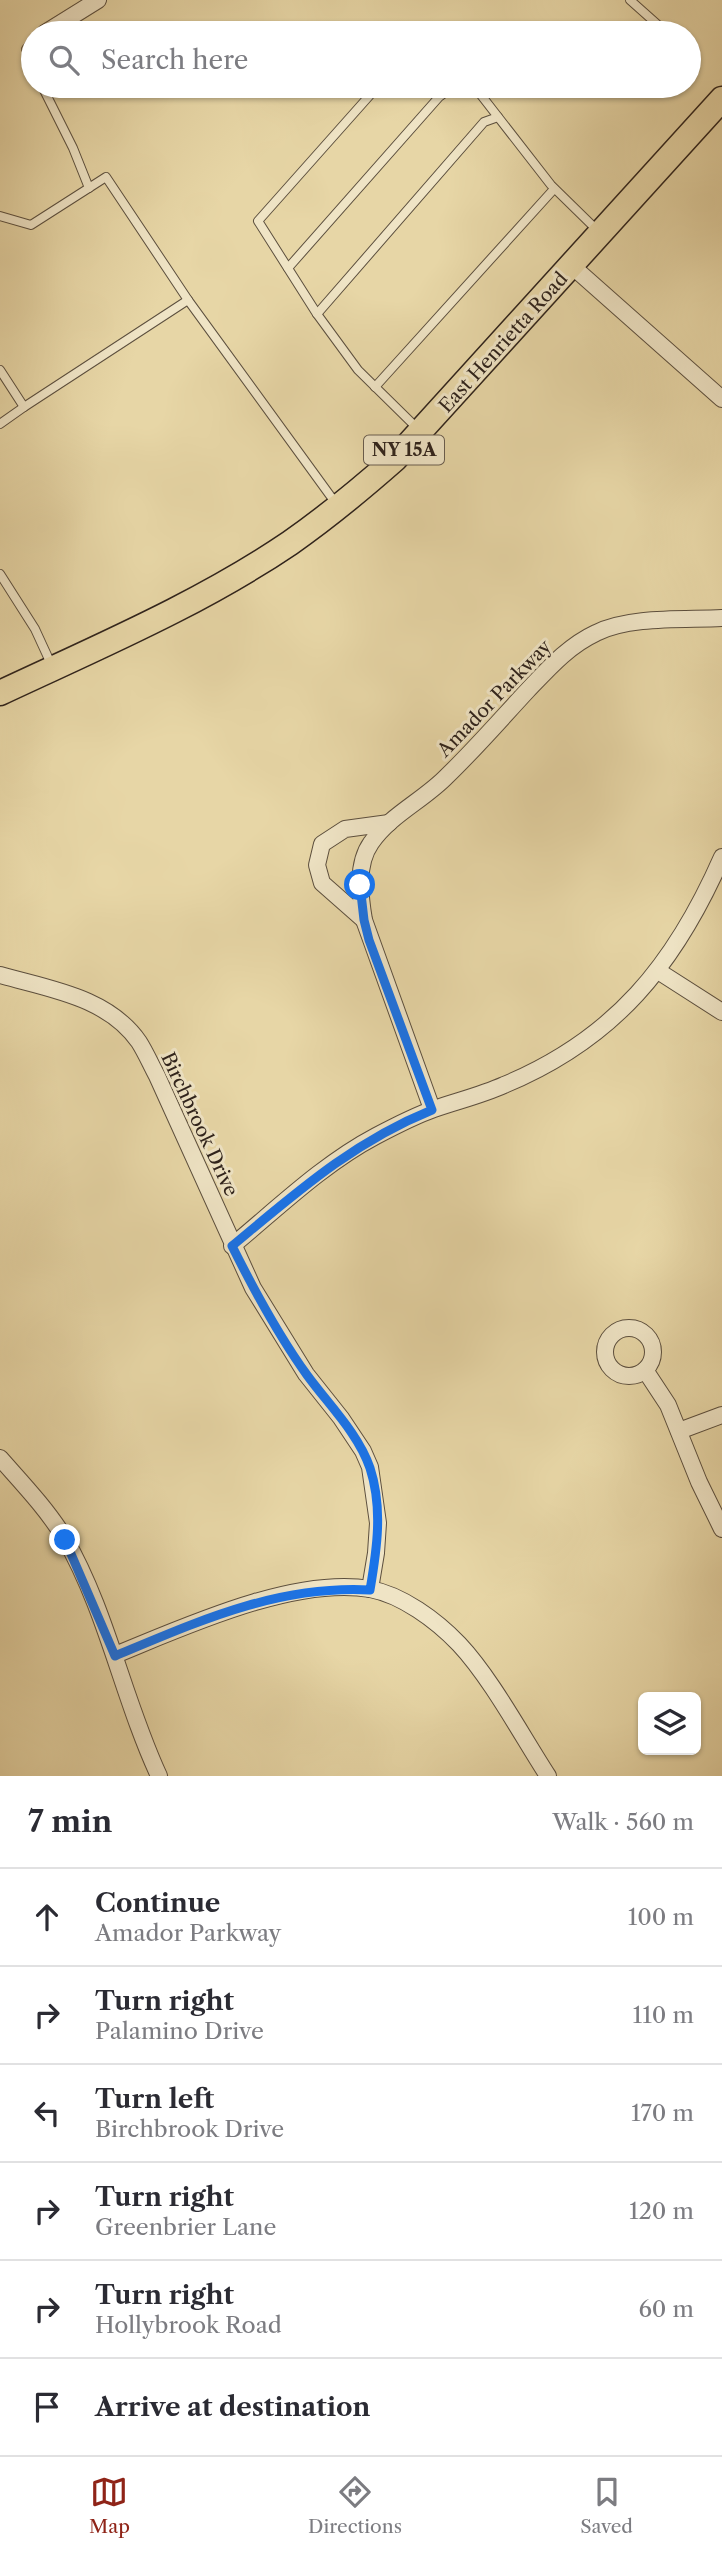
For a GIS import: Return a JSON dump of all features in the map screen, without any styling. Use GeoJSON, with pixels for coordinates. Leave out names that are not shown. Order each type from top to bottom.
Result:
{"type":"FeatureCollection","features":[{"type":"Feature","properties":{"kind":"main road","name":"East Henrietta Road"},"geometry":{"type":"LineString","coordinates":[[0,693],[157,619],[224,583],[289,544],[338,508],[395,459],[722,99]]}},
{"type":"Feature","properties":{"kind":"street"},"geometry":{"type":"LineString","coordinates":[[64,21],[98,0]]}},
{"type":"Feature","properties":{"kind":"street"},"geometry":{"type":"LineString","coordinates":[[572,266],[722,399]]}},
{"type":"Feature","properties":{"kind":"street","name":"Amador Parkway"},"geometry":{"type":"LineString","coordinates":[[432,1110],[364,920],[360,902],[361,871],[370,844],[390,823],[446,778],[553,664],[576,645],[597,632],[620,625],[722,618]]}},
{"type":"Feature","properties":{"kind":"street","name":"Amador Parkway"},"geometry":{"type":"LineString","coordinates":[[364,920],[322,883],[317,865],[322,844],[345,829],[390,823]]}},
{"type":"Feature","properties":{"kind":"street"},"geometry":{"type":"LineString","coordinates":[[232,1246],[319,1174],[354,1149],[409,1119],[502,1086],[559,1057],[589,1038],[620,1013],[658,971],[689,926],[722,857]]}},
{"type":"Feature","properties":{"kind":"street"},"geometry":{"type":"LineString","coordinates":[[658,971],[722,1012]]}},
{"type":"Feature","properties":{"kind":"street","name":"Birchbrook Drive"},"geometry":{"type":"LineString","coordinates":[[0,975],[95,1004],[113,1016],[138,1042],[157,1076],[253,1288],[299,1363],[363,1451],[370,1467],[378,1523],[370,1590]]}},
{"type":"Feature","properties":{"kind":"street"},"geometry":{"type":"LineString","coordinates":[[645,1370],[668,1405],[722,1529]]}},
{"type":"Feature","properties":{"kind":"street"},"geometry":{"type":"LineString","coordinates":[[678,1431],[722,1415]]}},
{"type":"Feature","properties":{"kind":"street"},"geometry":{"type":"LineString","coordinates":[[0,1458],[52,1519],[65,1540],[115,1656],[159,1776]]}},
{"type":"Feature","properties":{"kind":"street"},"geometry":{"type":"LineString","coordinates":[[115,1656],[204,1618],[290,1594],[335,1588],[370,1590],[402,1601],[459,1644],[484,1677],[548,1776]]}},
{"type":"Feature","properties":{"kind":"lane"},"geometry":{"type":"LineString","coordinates":[[630,0],[654,21]]}},
{"type":"Feature","properties":{"kind":"lane"},"geometry":{"type":"LineString","coordinates":[[49,98],[89,188]]}},
{"type":"Feature","properties":{"kind":"lane"},"geometry":{"type":"LineString","coordinates":[[367,98],[258,221],[317,314],[358,370],[420,432]]}},
{"type":"Feature","properties":{"kind":"lane"},"geometry":{"type":"LineString","coordinates":[[288,268],[438,98]]}},
{"type":"Feature","properties":{"kind":"lane"},"geometry":{"type":"LineString","coordinates":[[483,98],[554,189],[601,234]]}},
{"type":"Feature","properties":{"kind":"lane"},"geometry":{"type":"LineString","coordinates":[[317,314],[484,122],[498,117]]}},
{"type":"Feature","properties":{"kind":"lane"},"geometry":{"type":"LineString","coordinates":[[0,216],[31,225],[106,177],[188,300],[338,508]]}},
{"type":"Feature","properties":{"kind":"lane"},"geometry":{"type":"LineString","coordinates":[[375,387],[554,189]]}},
{"type":"Feature","properties":{"kind":"lane"},"geometry":{"type":"LineString","coordinates":[[0,424],[188,300]]}},
{"type":"Feature","properties":{"kind":"lane"},"geometry":{"type":"LineString","coordinates":[[0,370],[24,407]]}},
{"type":"Feature","properties":{"kind":"lane"},"geometry":{"type":"LineString","coordinates":[[0,574],[35,629],[53,668]]}},
{"type":"Feature","properties":{"kind":"route"},"geometry":{"type":"LineString","coordinates":[[65,1540],[115,1656],[204,1618],[290,1594],[335,1588],[370,1590],[378,1523],[377,1499],[370,1467],[363,1451],[341,1418],[306,1374],[253,1288],[232,1246],[319,1174],[354,1149],[409,1119],[432,1110],[369,940],[360,902],[360,885]]}}]}
